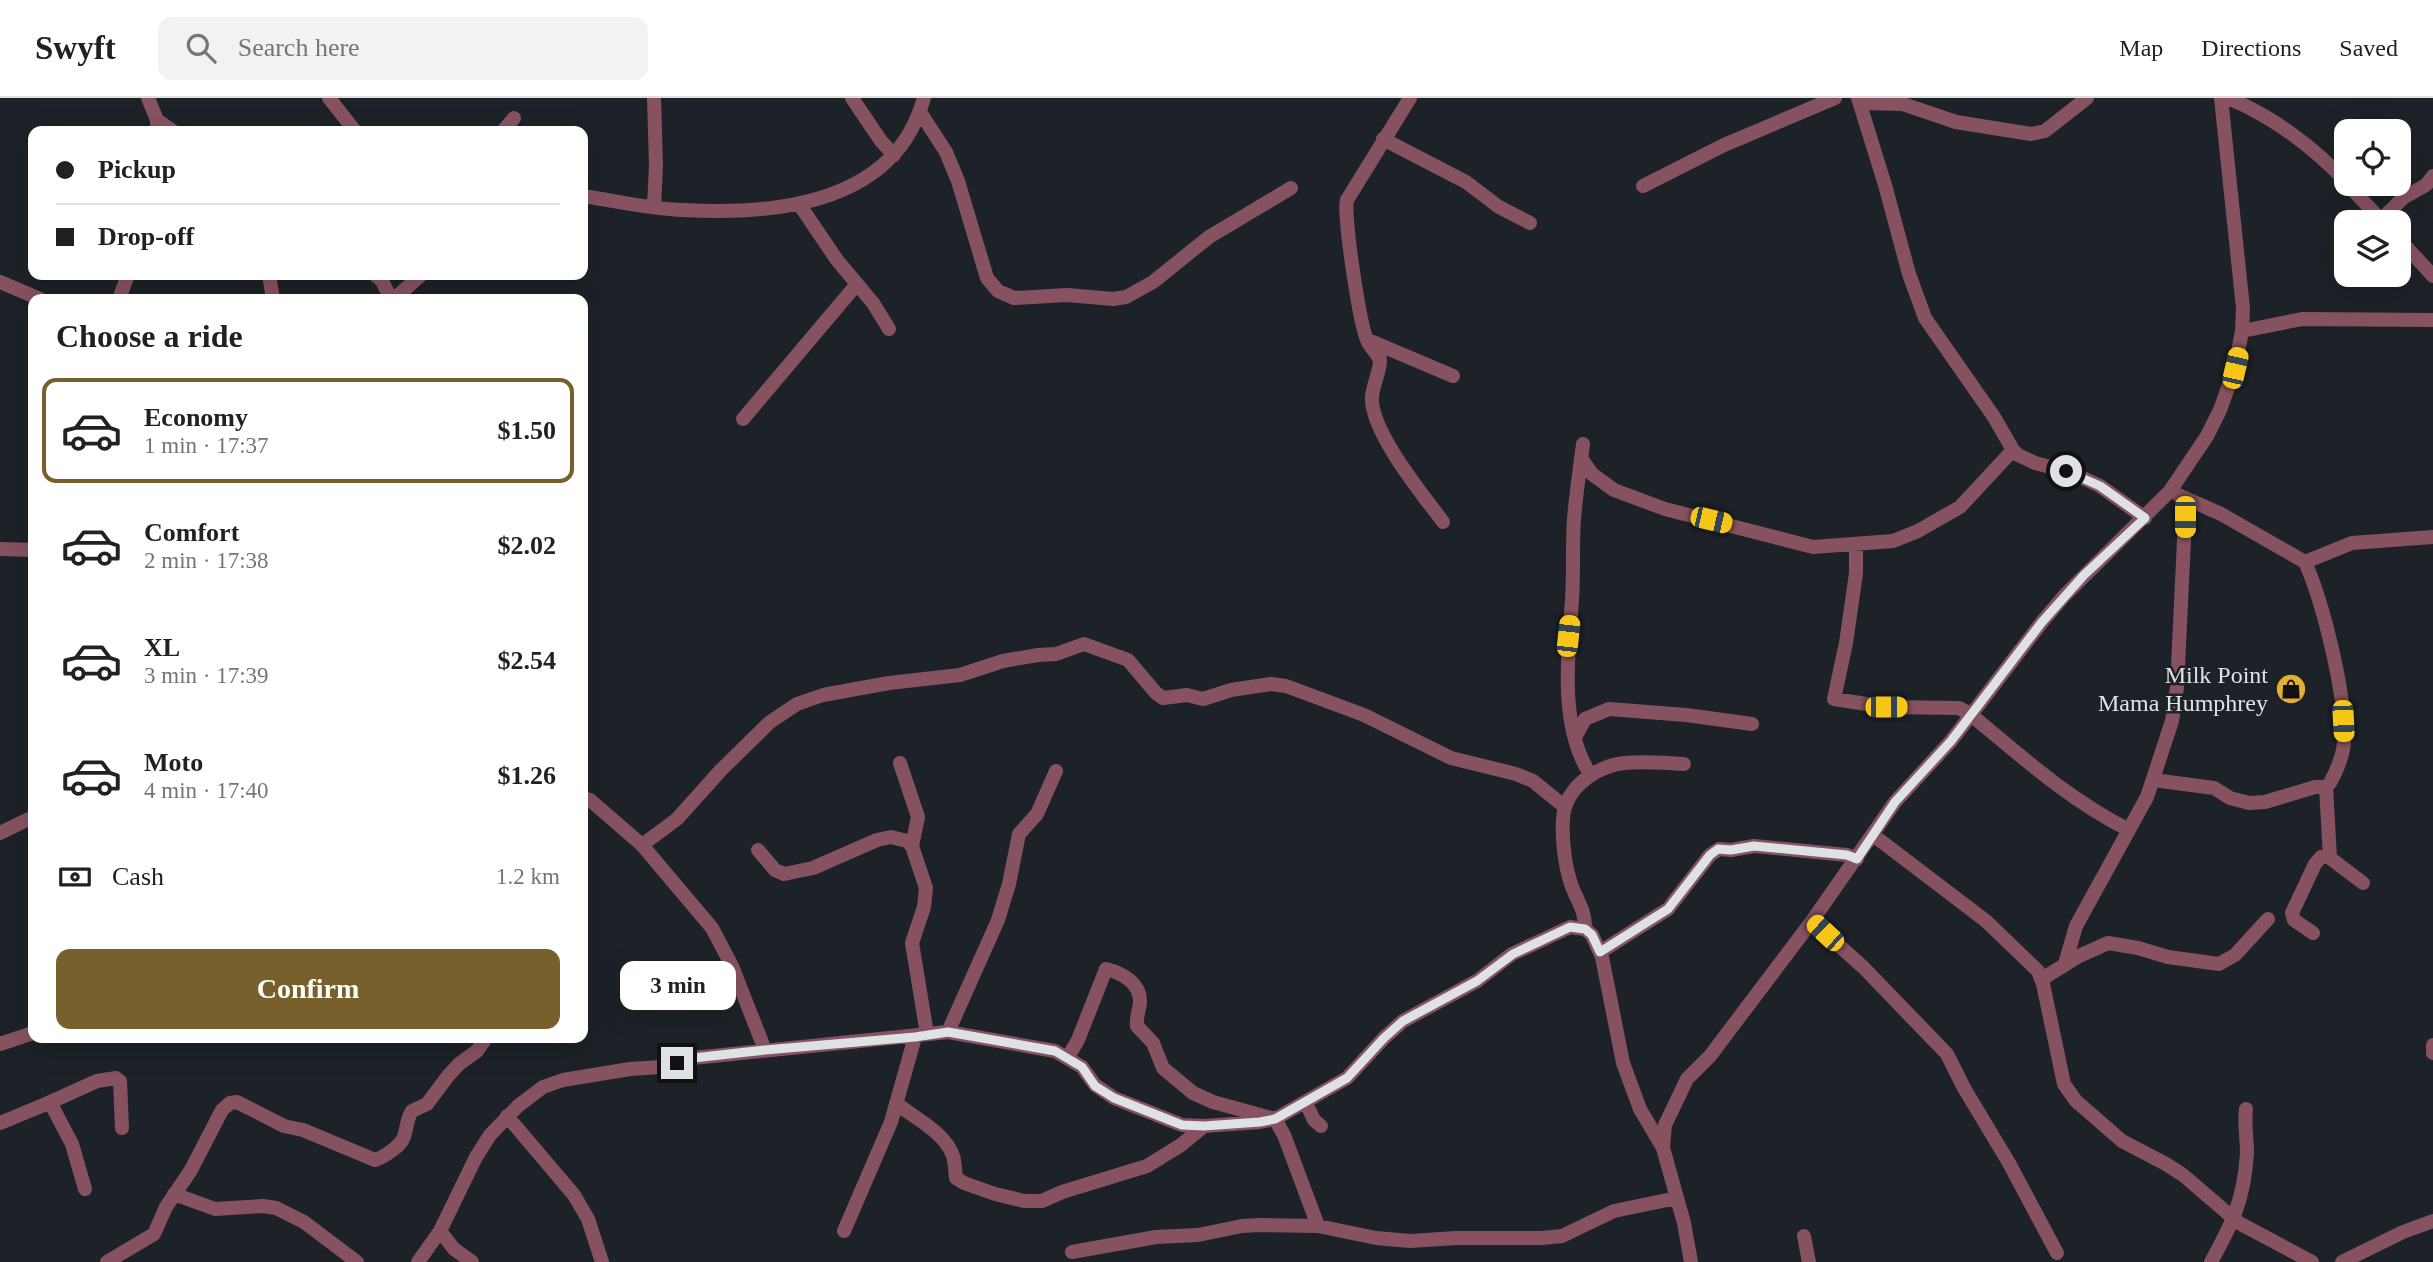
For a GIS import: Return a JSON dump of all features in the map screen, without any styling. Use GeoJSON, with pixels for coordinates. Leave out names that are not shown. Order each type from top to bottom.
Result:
{"type":"FeatureCollection","features":[{"type":"Feature","properties":{"kind":"street"},"geometry":{"type":"LineString","coordinates":[[148,98],[157,125]]}},
{"type":"Feature","properties":{"kind":"street"},"geometry":{"type":"LineString","coordinates":[[329,98],[351,126]]}},
{"type":"Feature","properties":{"kind":"street"},"geometry":{"type":"LineString","coordinates":[[654,98],[654,207]]}},
{"type":"Feature","properties":{"kind":"street"},"geometry":{"type":"LineString","coordinates":[[852,98],[881,141],[894,155]]}},
{"type":"Feature","properties":{"kind":"street"},"geometry":{"type":"LineString","coordinates":[[1410,98],[1345,205],[1366,340],[1380,360],[1372,398],[1374,413],[1405,471],[1443,522]]}},
{"type":"Feature","properties":{"kind":"street"},"geometry":{"type":"LineString","coordinates":[[1643,186],[1724,145],[1835,98]]}},
{"type":"Feature","properties":{"kind":"street"},"geometry":{"type":"LineString","coordinates":[[2087,98],[2045,131],[2031,134],[1956,122],[1895,103],[1859,101],[1909,274],[1925,318],[1994,416],[2013,450],[2035,463],[2066,471],[2100,486],[2145,518]]}},
{"type":"Feature","properties":{"kind":"street"},"geometry":{"type":"LineString","coordinates":[[1663,1148],[1665,1125],[1687,1079],[1710,1056],[1812,921],[1895,802],[1951,741],[2064,596],[2145,518],[2170,491],[2199,451],[2220,410],[2235,368],[2242,331],[2221,98]]}},
{"type":"Feature","properties":{"kind":"street"},"geometry":{"type":"LineString","coordinates":[[2228,98],[2272,121],[2334,168]]}},
{"type":"Feature","properties":{"kind":"street"},"geometry":{"type":"LineString","coordinates":[[588,196],[681,210],[738,212],[799,204],[860,180],[894,155],[911,132],[922,105]]}},
{"type":"Feature","properties":{"kind":"street"},"geometry":{"type":"LineString","coordinates":[[922,105],[958,181],[988,278],[998,291],[1014,298],[1067,295],[1113,299],[1126,297],[1153,282],[1209,237],[1291,188]]}},
{"type":"Feature","properties":{"kind":"street"},"geometry":{"type":"LineString","coordinates":[[507,126],[514,118]]}},
{"type":"Feature","properties":{"kind":"street"},"geometry":{"type":"LineString","coordinates":[[1383,139],[1466,182],[1499,207],[1530,223]]}},
{"type":"Feature","properties":{"kind":"street"},"geometry":{"type":"LineString","coordinates":[[2392,210],[2403,198],[2426,185],[2433,176]]}},
{"type":"Feature","properties":{"kind":"street"},"geometry":{"type":"LineString","coordinates":[[2359,196],[2372,210]]}},
{"type":"Feature","properties":{"kind":"street"},"geometry":{"type":"LineString","coordinates":[[799,204],[889,329]]}},
{"type":"Feature","properties":{"kind":"street"},"geometry":{"type":"LineString","coordinates":[[2411,252],[2433,276]]}},
{"type":"Feature","properties":{"kind":"street"},"geometry":{"type":"LineString","coordinates":[[398,294],[415,280]]}},
{"type":"Feature","properties":{"kind":"street"},"geometry":{"type":"LineString","coordinates":[[0,282],[28,294]]}},
{"type":"Feature","properties":{"kind":"street"},"geometry":{"type":"LineString","coordinates":[[743,419],[857,284]]}},
{"type":"Feature","properties":{"kind":"street"},"geometry":{"type":"LineString","coordinates":[[2242,331],[2302,319],[2433,320]]}},
{"type":"Feature","properties":{"kind":"street"},"geometry":{"type":"LineString","coordinates":[[1366,340],[1453,376]]}},
{"type":"Feature","properties":{"kind":"street"},"geometry":{"type":"LineString","coordinates":[[1590,774],[1575,737],[1566,655],[1572,598],[1574,519],[1582,451],[1592,474],[1604,485],[1665,509],[1807,546],[1894,541],[1918,531],[1960,507],[2013,450]]}},
{"type":"Feature","properties":{"kind":"street"},"geometry":{"type":"LineString","coordinates":[[2170,491],[2221,514],[2305,562],[2321,609],[2338,684],[2343,721],[2343,746],[2333,778],[2326,787],[2329,856],[2333,862],[2363,883]]}},
{"type":"Feature","properties":{"kind":"street"},"geometry":{"type":"LineString","coordinates":[[2065,964],[2076,926],[2153,780],[2172,721],[2177,687],[2186,498]]}},
{"type":"Feature","properties":{"kind":"street"},"geometry":{"type":"LineString","coordinates":[[2305,562],[2352,543],[2433,537]]}},
{"type":"Feature","properties":{"kind":"street"},"geometry":{"type":"LineString","coordinates":[[1856,545],[1856,573],[1846,643],[1834,699],[1886,707],[1954,707],[1970,714],[2034,769],[2129,830]]}},
{"type":"Feature","properties":{"kind":"street"},"geometry":{"type":"LineString","coordinates":[[0,549],[28,550]]}},
{"type":"Feature","properties":{"kind":"street"},"geometry":{"type":"LineString","coordinates":[[642,845],[677,819],[721,769],[770,722],[797,704],[823,695],[889,683],[960,676],[1003,661],[1064,652],[1083,644],[1128,660],[1163,698],[1187,695],[1203,699],[1231,690],[1271,684],[1286,686],[1364,715],[1451,758],[1516,774],[1533,781],[1565,807]]}},
{"type":"Feature","properties":{"kind":"street"},"geometry":{"type":"LineString","coordinates":[[1575,737],[1585,719],[1609,709],[1752,724]]}},
{"type":"Feature","properties":{"kind":"street"},"geometry":{"type":"LineString","coordinates":[[844,1231],[845,1223],[876,1159],[921,1036],[912,943],[924,907],[926,888],[912,846],[918,817],[900,763]]}},
{"type":"Feature","properties":{"kind":"street"},"geometry":{"type":"LineString","coordinates":[[1585,929],[1584,911],[1568,875],[1564,848],[1565,807],[1590,774],[1621,764],[1684,764]]}},
{"type":"Feature","properties":{"kind":"street"},"geometry":{"type":"LineString","coordinates":[[948,1032],[998,920],[1009,884],[1019,834],[1037,814],[1056,771]]}},
{"type":"Feature","properties":{"kind":"street"},"geometry":{"type":"LineString","coordinates":[[2153,780],[2214,789],[2230,798],[2249,803],[2265,802],[2304,789],[2326,787]]}},
{"type":"Feature","properties":{"kind":"street"},"geometry":{"type":"LineString","coordinates":[[588,799],[642,845],[716,933],[765,1050]]}},
{"type":"Feature","properties":{"kind":"street"},"geometry":{"type":"LineString","coordinates":[[0,833],[28,819]]}},
{"type":"Feature","properties":{"kind":"street"},"geometry":{"type":"LineString","coordinates":[[1873,835],[1986,921],[2038,971],[2066,1090],[2122,1141],[2176,1170],[2256,1234],[2312,1262]]}},
{"type":"Feature","properties":{"kind":"street"},"geometry":{"type":"LineString","coordinates":[[758,850],[775,870],[784,874],[813,869],[877,840],[902,838],[912,846]]}},
{"type":"Feature","properties":{"kind":"street"},"geometry":{"type":"LineString","coordinates":[[1600,952],[1668,909],[1710,855],[1718,849],[1768,846],[1847,855],[1857,859]]}},
{"type":"Feature","properties":{"kind":"street"},"geometry":{"type":"LineString","coordinates":[[2313,933],[2294,920],[2292,913],[2315,864],[2321,857],[2329,856]]}},
{"type":"Feature","properties":{"kind":"street"},"geometry":{"type":"LineString","coordinates":[[2042,979],[2098,945],[2108,943],[2168,957],[2218,964],[2235,955],[2268,919]]}},
{"type":"Feature","properties":{"kind":"street"},"geometry":{"type":"LineString","coordinates":[[1812,921],[1864,968],[1947,1054],[2057,1253]]}},
{"type":"Feature","properties":{"kind":"street"},"geometry":{"type":"LineString","coordinates":[[418,1262],[440,1231],[476,1157],[490,1135],[507,1116],[543,1087],[563,1080],[661,1067],[693,1058],[948,1032],[1036,1047],[1068,1057],[1082,1067],[1095,1086],[1114,1098],[1182,1125],[1204,1126],[1275,1119],[1347,1078],[1403,1021],[1477,981],[1513,954],[1570,927],[1585,929],[1592,935],[1600,952],[1623,1063],[1640,1108],[1663,1148],[1691,1262]]}},
{"type":"Feature","properties":{"kind":"street"},"geometry":{"type":"LineString","coordinates":[[1068,1057],[1078,1040],[1106,969],[1118,972],[1131,981],[1137,990],[1140,1002],[1136,1016],[1137,1026],[1153,1043],[1163,1068],[1193,1093],[1213,1102],[1275,1119],[1284,1135],[1318,1226]]}},
{"type":"Feature","properties":{"kind":"street"},"geometry":{"type":"LineString","coordinates":[[0,1044],[28,1035]]}},
{"type":"Feature","properties":{"kind":"street"},"geometry":{"type":"LineString","coordinates":[[107,1262],[154,1234],[166,1207],[191,1170],[222,1111],[230,1103],[237,1102],[284,1126],[303,1130],[373,1160],[379,1159],[402,1140],[412,1111],[427,1104],[448,1076],[483,1043]]}},
{"type":"Feature","properties":{"kind":"street"},"geometry":{"type":"LineString","coordinates":[[2433,1045],[2433,1053]]}},
{"type":"Feature","properties":{"kind":"street"},"geometry":{"type":"LineString","coordinates":[[0,1122],[97,1081],[116,1078],[120,1081],[122,1128]]}},
{"type":"Feature","properties":{"kind":"street"},"geometry":{"type":"LineString","coordinates":[[896,1103],[933,1131],[947,1146],[953,1155],[956,1178],[981,1190],[1024,1201],[1042,1201],[1062,1192],[1147,1166],[1175,1150],[1204,1126]]}},
{"type":"Feature","properties":{"kind":"street"},"geometry":{"type":"LineString","coordinates":[[1306,1103],[1321,1126]]}},
{"type":"Feature","properties":{"kind":"street"},"geometry":{"type":"LineString","coordinates":[[46,1104],[52,1106],[66,1130],[85,1189]]}},
{"type":"Feature","properties":{"kind":"street"},"geometry":{"type":"LineString","coordinates":[[2211,1262],[2234,1219],[2242,1193],[2246,1109]]}},
{"type":"Feature","properties":{"kind":"street"},"geometry":{"type":"LineString","coordinates":[[507,1116],[574,1195],[588,1219],[602,1262]]}},
{"type":"Feature","properties":{"kind":"street"},"geometry":{"type":"LineString","coordinates":[[174,1194],[215,1209],[263,1206],[276,1208],[304,1222],[357,1262]]}},
{"type":"Feature","properties":{"kind":"street"},"geometry":{"type":"LineString","coordinates":[[1072,1252],[1156,1237],[1198,1235],[1242,1226],[1318,1226],[1376,1238],[1410,1241],[1542,1238],[1562,1236],[1614,1211],[1677,1198]]}},
{"type":"Feature","properties":{"kind":"street"},"geometry":{"type":"LineString","coordinates":[[2342,1262],[2403,1232],[2433,1221]]}},
{"type":"Feature","properties":{"kind":"street"},"geometry":{"type":"LineString","coordinates":[[440,1231],[454,1249],[472,1262]]}},
{"type":"Feature","properties":{"kind":"street"},"geometry":{"type":"LineString","coordinates":[[1804,1236],[1809,1262]]}},
{"type":"Feature","properties":{"kind":"place","name":"Milk Point Mama Humphrey"},"geometry":{"type":"Point","coordinates":[2291,689]}},
{"type":"Feature","properties":{"kind":"route"},"geometry":{"type":"LineString","coordinates":[[677,1063],[693,1058],[948,1032],[1055,1051],[1082,1067],[1090,1081],[1100,1090],[1137,1109],[1182,1125],[1204,1126],[1275,1119],[1347,1078],[1403,1021],[1477,981],[1513,954],[1570,927],[1585,929],[1592,935],[1600,952],[1668,909],[1710,855],[1718,849],[1768,846],[1847,855],[1857,859],[1895,802],[1951,741],[2042,622],[2084,575],[2145,518],[2100,486],[2066,471]]}}]}
